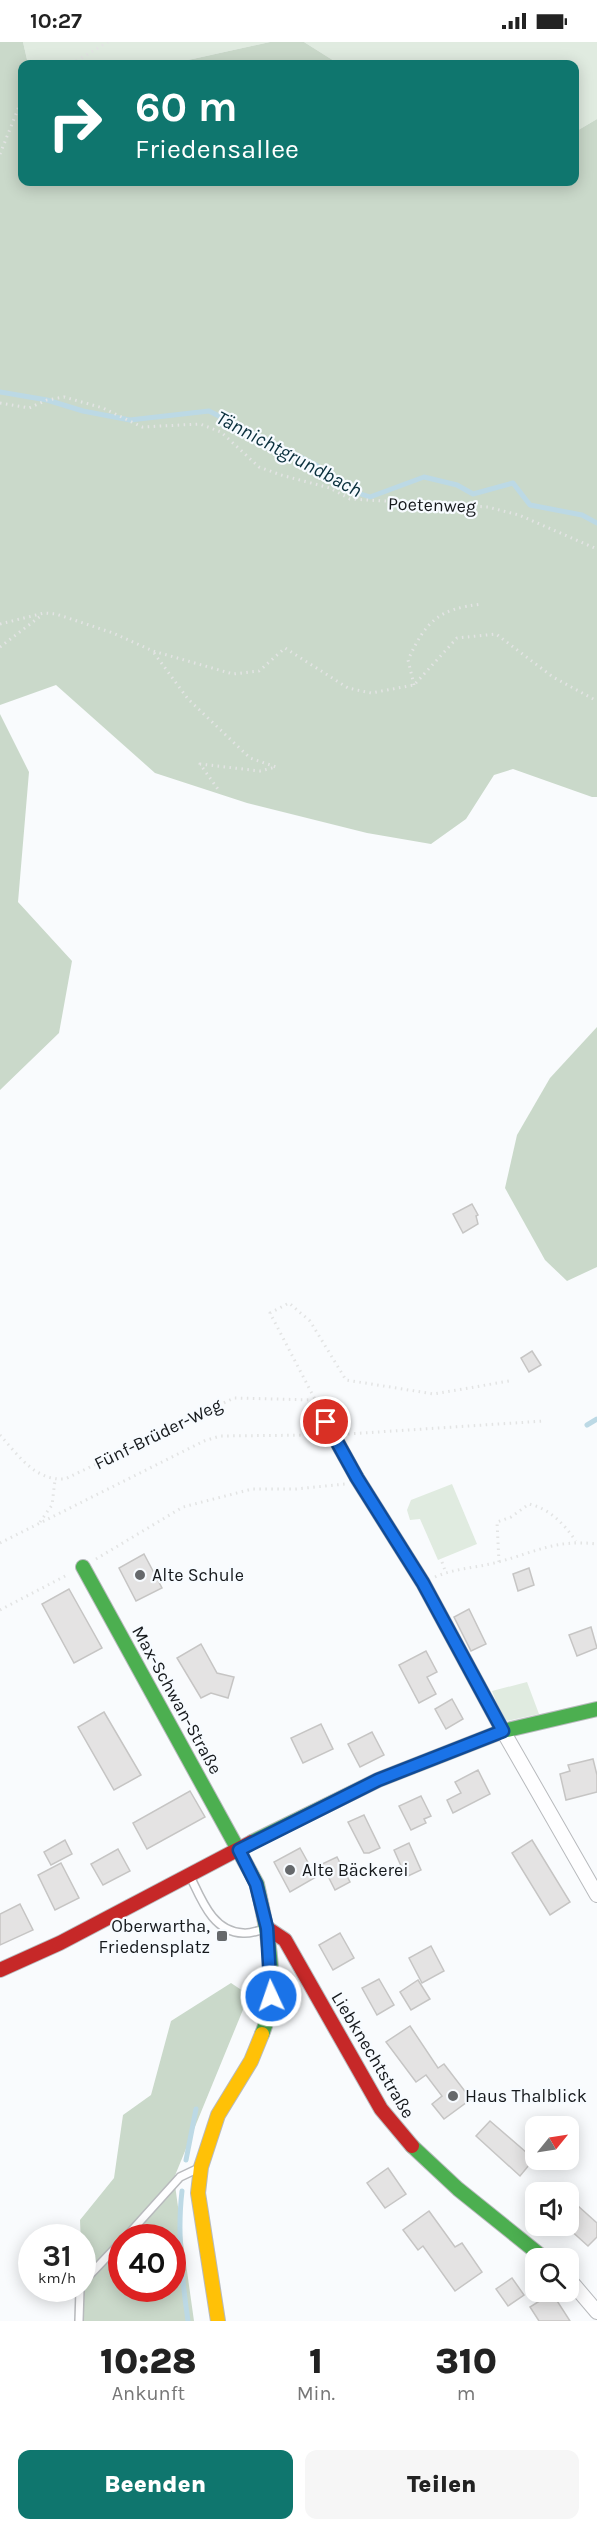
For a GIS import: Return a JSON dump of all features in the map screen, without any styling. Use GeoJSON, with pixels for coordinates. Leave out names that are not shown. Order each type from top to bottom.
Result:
{"type":"FeatureCollection","features":[{"type":"Feature","properties":{"kind":"street"},"geometry":{"type":"LineString","coordinates":[[325,1429],[423,1583],[503,1731],[597,1895]]}},
{"type":"Feature","properties":{"kind":"street","name":"Max-Schwan-Straße"},"geometry":{"type":"LineString","coordinates":[[83,1567],[239,1850],[256,1884],[267,1928],[271,1996],[266,2026],[251,2061],[218,2115],[201,2167],[198,2193],[218,2321]]}},
{"type":"Feature","properties":{"kind":"street"},"geometry":{"type":"LineString","coordinates":[[0,1970],[60,1943],[189,1874],[378,1780],[503,1731],[597,1709]]}},
{"type":"Feature","properties":{"kind":"street","name":"Liebknechtstraße"},"geometry":{"type":"LineString","coordinates":[[267,1928],[285,1940],[381,2109],[397,2131],[430,2165],[532,2248]]}},
{"type":"Feature","properties":{"kind":"street"},"geometry":{"type":"LineString","coordinates":[[579,2291],[597,2312]]}},
{"type":"Feature","properties":{"kind":"lane"},"geometry":{"type":"LineString","coordinates":[[189,1874],[219,1926],[244,1934],[267,1928]]}},
{"type":"Feature","properties":{"kind":"lane"},"geometry":{"type":"LineString","coordinates":[[138,2224],[180,2177],[201,2167]]}},
{"type":"Feature","properties":{"kind":"lane"},"geometry":{"type":"LineString","coordinates":[[96,2268],[108,2256]]}},
{"type":"Feature","properties":{"kind":"lane"},"geometry":{"type":"LineString","coordinates":[[79,2321],[80,2302]]}},
{"type":"Feature","properties":{"kind":"path"},"geometry":{"type":"LineString","coordinates":[[78,60],[108,42]]}},
{"type":"Feature","properties":{"kind":"path"},"geometry":{"type":"LineString","coordinates":[[0,154],[18,109]]}},
{"type":"Feature","properties":{"kind":"path","name":"Poetenweg"},"geometry":{"type":"LineString","coordinates":[[0,403],[29,408],[47,400],[64,397],[103,408],[142,427],[200,424],[220,432],[259,467],[330,488],[350,499],[488,507],[519,515],[597,549]]}},
{"type":"Feature","properties":{"kind":"path"},"geometry":{"type":"LineString","coordinates":[[414,685],[408,660],[420,633],[434,619],[461,606],[482,604]]}},
{"type":"Feature","properties":{"kind":"path"},"geometry":{"type":"LineString","coordinates":[[0,624],[44,614],[56,614],[113,633],[153,651],[233,674],[259,671],[285,648],[348,688],[371,693],[414,685],[457,638],[496,633],[553,676],[597,701]]}},
{"type":"Feature","properties":{"kind":"path"},"geometry":{"type":"LineString","coordinates":[[0,647],[44,614]]}},
{"type":"Feature","properties":{"kind":"path"},"geometry":{"type":"LineString","coordinates":[[153,651],[188,699],[250,758],[276,767],[260,771],[200,764],[220,792]]}},
{"type":"Feature","properties":{"kind":"path","name":"Fünf-Brüder-Weg"},"geometry":{"type":"LineString","coordinates":[[55,1480],[65,1479],[234,1398],[315,1400],[270,1313],[289,1303],[310,1321],[346,1380],[434,1394],[509,1381]]}},
{"type":"Feature","properties":{"kind":"path"},"geometry":{"type":"LineString","coordinates":[[348,1434],[544,1421]]}},
{"type":"Feature","properties":{"kind":"path"},"geometry":{"type":"LineString","coordinates":[[0,1543],[204,1441],[220,1436],[325,1429]]}},
{"type":"Feature","properties":{"kind":"path"},"geometry":{"type":"LineString","coordinates":[[0,1435],[29,1467],[43,1477],[55,1480],[52,1505],[39,1524]]}},
{"type":"Feature","properties":{"kind":"path"},"geometry":{"type":"LineString","coordinates":[[0,1610],[83,1567],[183,1507],[252,1489],[341,1486]]}},
{"type":"Feature","properties":{"kind":"path"},"geometry":{"type":"LineString","coordinates":[[499,1562],[497,1522],[511,1517],[529,1504],[542,1507],[557,1519],[576,1542]]}},
{"type":"Feature","properties":{"kind":"path"},"geometry":{"type":"LineString","coordinates":[[423,1583],[446,1573],[499,1562],[539,1548],[576,1542],[597,1545]]}},
{"type":"Feature","properties":{"kind":"path"},"geometry":{"type":"LineString","coordinates":[[442,1562],[446,1573]]}},
{"type":"Feature","properties":{"kind":"shaded area"},"geometry":{"type":"Polygon","coordinates":[[[23,42],[270,42],[188,60],[27,60],[23,42]]]}},
{"type":"Feature","properties":{"kind":"shaded area"},"geometry":{"type":"Polygon","coordinates":[[[304,42],[597,42],[597,119],[579,130],[579,60],[333,60],[304,42]]]}},
{"type":"Feature","properties":{"kind":"shaded area"},"geometry":{"type":"Polygon","coordinates":[[[452,1484],[477,1544],[438,1560],[420,1519],[410,1520],[407,1510],[411,1500],[452,1484]]]}},
{"type":"Feature","properties":{"kind":"shaded area"},"geometry":{"type":"Polygon","coordinates":[[[527,1682],[539,1714],[507,1721],[502,1717],[492,1691],[527,1682]]]}},
{"type":"Feature","properties":{"kind":"green space"},"geometry":{"type":"Polygon","coordinates":[[[0,42],[23,42],[27,60],[18,60],[18,186],[579,186],[579,130],[597,119],[597,797],[513,769],[494,775],[466,819],[431,844],[367,833],[247,803],[155,773],[56,685],[0,705],[0,42]]]}},
{"type":"Feature","properties":{"kind":"green space"},"geometry":{"type":"Polygon","coordinates":[[[270,42],[304,42],[333,60],[188,60],[270,42]]]}},
{"type":"Feature","properties":{"kind":"green space"},"geometry":{"type":"Polygon","coordinates":[[[0,714],[29,772],[18,902],[72,961],[59,1033],[0,1090],[0,714]]]}},
{"type":"Feature","properties":{"kind":"green space"},"geometry":{"type":"Polygon","coordinates":[[[597,1027],[597,1267],[567,1281],[545,1260],[505,1188],[517,1135],[550,1078],[597,1027]]]}},
{"type":"Feature","properties":{"kind":"green space"},"geometry":{"type":"Polygon","coordinates":[[[231,1983],[249,1995],[174,2178],[180,2224],[108,2224],[108,2302],[186,2302],[186,2264],[194,2321],[84,2321],[83,2302],[96,2302],[96,2224],[80,2224],[80,2220],[114,2178],[123,2115],[151,2095],[171,2021],[231,1983]]]}},
{"type":"Feature","properties":{"kind":"building"},"geometry":{"type":"Polygon","coordinates":[[[472,1204],[478,1215],[476,1216],[478,1224],[463,1233],[453,1214],[472,1204]]]}},
{"type":"Feature","properties":{"kind":"building"},"geometry":{"type":"Polygon","coordinates":[[[532,1351],[541,1365],[529,1372],[521,1358],[532,1351]]]}},
{"type":"Feature","properties":{"kind":"building"},"geometry":{"type":"Polygon","coordinates":[[[144,1554],[162,1588],[136,1601],[119,1568],[144,1554]]]}},
{"type":"Feature","properties":{"kind":"building"},"geometry":{"type":"Polygon","coordinates":[[[529,1568],[534,1585],[518,1591],[513,1574],[529,1568]]]}},
{"type":"Feature","properties":{"kind":"building"},"geometry":{"type":"Polygon","coordinates":[[[69,1589],[102,1648],[74,1663],[42,1604],[69,1589]]]}},
{"type":"Feature","properties":{"kind":"building"},"geometry":{"type":"Polygon","coordinates":[[[469,1609],[486,1644],[471,1651],[454,1617],[469,1609]]]}},
{"type":"Feature","properties":{"kind":"building"},"geometry":{"type":"Polygon","coordinates":[[[591,1627],[597,1648],[577,1656],[569,1635],[591,1627]]]}},
{"type":"Feature","properties":{"kind":"building"},"geometry":{"type":"Polygon","coordinates":[[[201,1644],[217,1673],[234,1677],[228,1698],[211,1693],[201,1698],[177,1658],[201,1644]]]}},
{"type":"Feature","properties":{"kind":"building"},"geometry":{"type":"Polygon","coordinates":[[[426,1651],[437,1672],[427,1677],[436,1694],[419,1703],[399,1665],[426,1651]]]}},
{"type":"Feature","properties":{"kind":"building"},"geometry":{"type":"Polygon","coordinates":[[[452,1699],[463,1719],[446,1729],[435,1709],[452,1699]]]}},
{"type":"Feature","properties":{"kind":"building"},"geometry":{"type":"Polygon","coordinates":[[[104,1712],[141,1775],[114,1790],[78,1727],[104,1712]]]}},
{"type":"Feature","properties":{"kind":"building"},"geometry":{"type":"Polygon","coordinates":[[[321,1724],[333,1749],[303,1763],[291,1738],[321,1724]]]}},
{"type":"Feature","properties":{"kind":"building"},"geometry":{"type":"Polygon","coordinates":[[[372,1732],[384,1755],[360,1767],[348,1744],[372,1732]]]}},
{"type":"Feature","properties":{"kind":"building"},"geometry":{"type":"Polygon","coordinates":[[[593,1759],[597,1775],[597,1792],[566,1800],[560,1774],[570,1771],[568,1765],[593,1759]]]}},
{"type":"Feature","properties":{"kind":"building"},"geometry":{"type":"Polygon","coordinates":[[[478,1770],[490,1794],[453,1813],[447,1800],[461,1793],[455,1782],[478,1770]]]}},
{"type":"Feature","properties":{"kind":"building"},"geometry":{"type":"Polygon","coordinates":[[[190,1791],[205,1817],[147,1849],[133,1823],[190,1791]]]}},
{"type":"Feature","properties":{"kind":"building"},"geometry":{"type":"Polygon","coordinates":[[[421,1796],[431,1816],[424,1819],[426,1823],[411,1830],[399,1806],[421,1796]]]}},
{"type":"Feature","properties":{"kind":"building"},"geometry":{"type":"Polygon","coordinates":[[[364,1815],[380,1848],[369,1853],[364,1853],[348,1822],[364,1815]]]}},
{"type":"Feature","properties":{"kind":"building"},"geometry":{"type":"Polygon","coordinates":[[[65,1840],[72,1854],[51,1865],[44,1852],[65,1840]]]}},
{"type":"Feature","properties":{"kind":"building"},"geometry":{"type":"Polygon","coordinates":[[[532,1840],[570,1902],[550,1915],[512,1853],[532,1840]]]}},
{"type":"Feature","properties":{"kind":"building"},"geometry":{"type":"Polygon","coordinates":[[[409,1843],[421,1870],[406,1877],[394,1850],[409,1843]]]}},
{"type":"Feature","properties":{"kind":"building"},"geometry":{"type":"Polygon","coordinates":[[[300,1848],[316,1877],[290,1892],[274,1862],[300,1848]]]}},
{"type":"Feature","properties":{"kind":"building"},"geometry":{"type":"Polygon","coordinates":[[[118,1849],[130,1871],[103,1885],[91,1864],[118,1849]]]}},
{"type":"Feature","properties":{"kind":"building"},"geometry":{"type":"Polygon","coordinates":[[[337,1857],[350,1882],[335,1890],[322,1864],[337,1857]]]}},
{"type":"Feature","properties":{"kind":"building"},"geometry":{"type":"Polygon","coordinates":[[[61,1863],[79,1898],[55,1910],[38,1875],[61,1863]]]}},
{"type":"Feature","properties":{"kind":"building"},"geometry":{"type":"Polygon","coordinates":[[[20,1904],[33,1930],[0,1945],[0,1914],[20,1904]]]}},
{"type":"Feature","properties":{"kind":"building"},"geometry":{"type":"Polygon","coordinates":[[[340,1933],[354,1958],[333,1970],[319,1945],[340,1933]]]}},
{"type":"Feature","properties":{"kind":"building"},"geometry":{"type":"Polygon","coordinates":[[[431,1946],[444,1971],[422,1983],[409,1958],[431,1946]]]}},
{"type":"Feature","properties":{"kind":"building"},"geometry":{"type":"Polygon","coordinates":[[[379,1979],[394,2005],[377,2015],[362,1988],[379,1979]]]}},
{"type":"Feature","properties":{"kind":"building"},"geometry":{"type":"Polygon","coordinates":[[[418,1980],[430,1999],[411,2010],[400,1992],[418,1980]]]}},
{"type":"Feature","properties":{"kind":"building"},"geometry":{"type":"Polygon","coordinates":[[[410,2026],[438,2068],[444,2064],[471,2099],[444,2119],[432,2104],[442,2096],[426,2075],[416,2082],[386,2042],[410,2026]]]}},
{"type":"Feature","properties":{"kind":"building"},"geometry":{"type":"Polygon","coordinates":[[[490,2121],[525,2151],[525,2170],[520,2176],[476,2136],[490,2121]]]}},
{"type":"Feature","properties":{"kind":"building"},"geometry":{"type":"Polygon","coordinates":[[[388,2168],[406,2194],[385,2208],[367,2183],[388,2168]]]}},
{"type":"Feature","properties":{"kind":"building"},"geometry":{"type":"Polygon","coordinates":[[[579,2207],[597,2223],[597,2237],[588,2246],[577,2236],[579,2236],[579,2207]]]}},
{"type":"Feature","properties":{"kind":"building"},"geometry":{"type":"Polygon","coordinates":[[[429,2211],[455,2247],[462,2243],[482,2272],[455,2291],[423,2246],[418,2250],[403,2230],[429,2211]]]}},
{"type":"Feature","properties":{"kind":"building"},"geometry":{"type":"Polygon","coordinates":[[[512,2278],[524,2295],[508,2306],[496,2289],[512,2278]]]}},
{"type":"Feature","properties":{"kind":"building"},"geometry":{"type":"Polygon","coordinates":[[[538,2302],[558,2302],[570,2321],[539,2321],[530,2307],[538,2302]]]}},
{"type":"Feature","properties":{"kind":"waterway","name":"Tännichtgrundbach"},"geometry":{"type":"LineString","coordinates":[[0,392],[47,400],[83,411],[130,420],[209,411],[316,465],[346,489],[370,497],[424,477],[457,485],[473,494],[513,483],[530,505],[582,515],[597,523]]}},
{"type":"Feature","properties":{"kind":"waterway"},"geometry":{"type":"LineString","coordinates":[[587,1425],[597,1419]]}},
{"type":"Feature","properties":{"kind":"waterway"},"geometry":{"type":"LineString","coordinates":[[186,2160],[196,2109]]}},
{"type":"Feature","properties":{"kind":"waterway"},"geometry":{"type":"LineString","coordinates":[[182,2191],[181,2256],[188,2321]]}},
{"type":"Feature","properties":{"kind":"traffic: fast"},"geometry":{"type":"LineString","coordinates":[[83,1567],[257,1884],[268,1940],[271,1980],[271,1999],[262,2034]]}},
{"type":"Feature","properties":{"kind":"traffic: fast"},"geometry":{"type":"LineString","coordinates":[[252,1842],[378,1780],[503,1731],[597,1709]]}},
{"type":"Feature","properties":{"kind":"traffic: fast"},"geometry":{"type":"LineString","coordinates":[[412,2146],[458,2189],[531,2248]]}},
{"type":"Feature","properties":{"kind":"traffic: slow"},"geometry":{"type":"LineString","coordinates":[[218,2321],[198,2193],[201,2167],[218,2115],[251,2061],[262,2034]]}},
{"type":"Feature","properties":{"kind":"traffic: jam"},"geometry":{"type":"LineString","coordinates":[[0,1970],[60,1943],[252,1842]]}},
{"type":"Feature","properties":{"kind":"traffic: jam"},"geometry":{"type":"LineString","coordinates":[[267,1928],[285,1940],[381,2109],[412,2146]]}},
{"type":"Feature","properties":{"kind":"place","name":"Alte Schule"},"geometry":{"type":"Point","coordinates":[140,1575]}},
{"type":"Feature","properties":{"kind":"place","name":"Alte Bäckerei"},"geometry":{"type":"Point","coordinates":[290,1870]}},
{"type":"Feature","properties":{"kind":"place","name":"Oberwartha, Friedensplatz"},"geometry":{"type":"Point","coordinates":[222,1936]}},
{"type":"Feature","properties":{"kind":"place","name":"Haus Thalblick"},"geometry":{"type":"Point","coordinates":[453,2096]}},
{"type":"Feature","properties":{"kind":"route"},"geometry":{"type":"LineString","coordinates":[[271,1996],[267,1928],[256,1884],[239,1850],[378,1780],[503,1731],[423,1583],[357,1478],[326,1422]]}}]}
